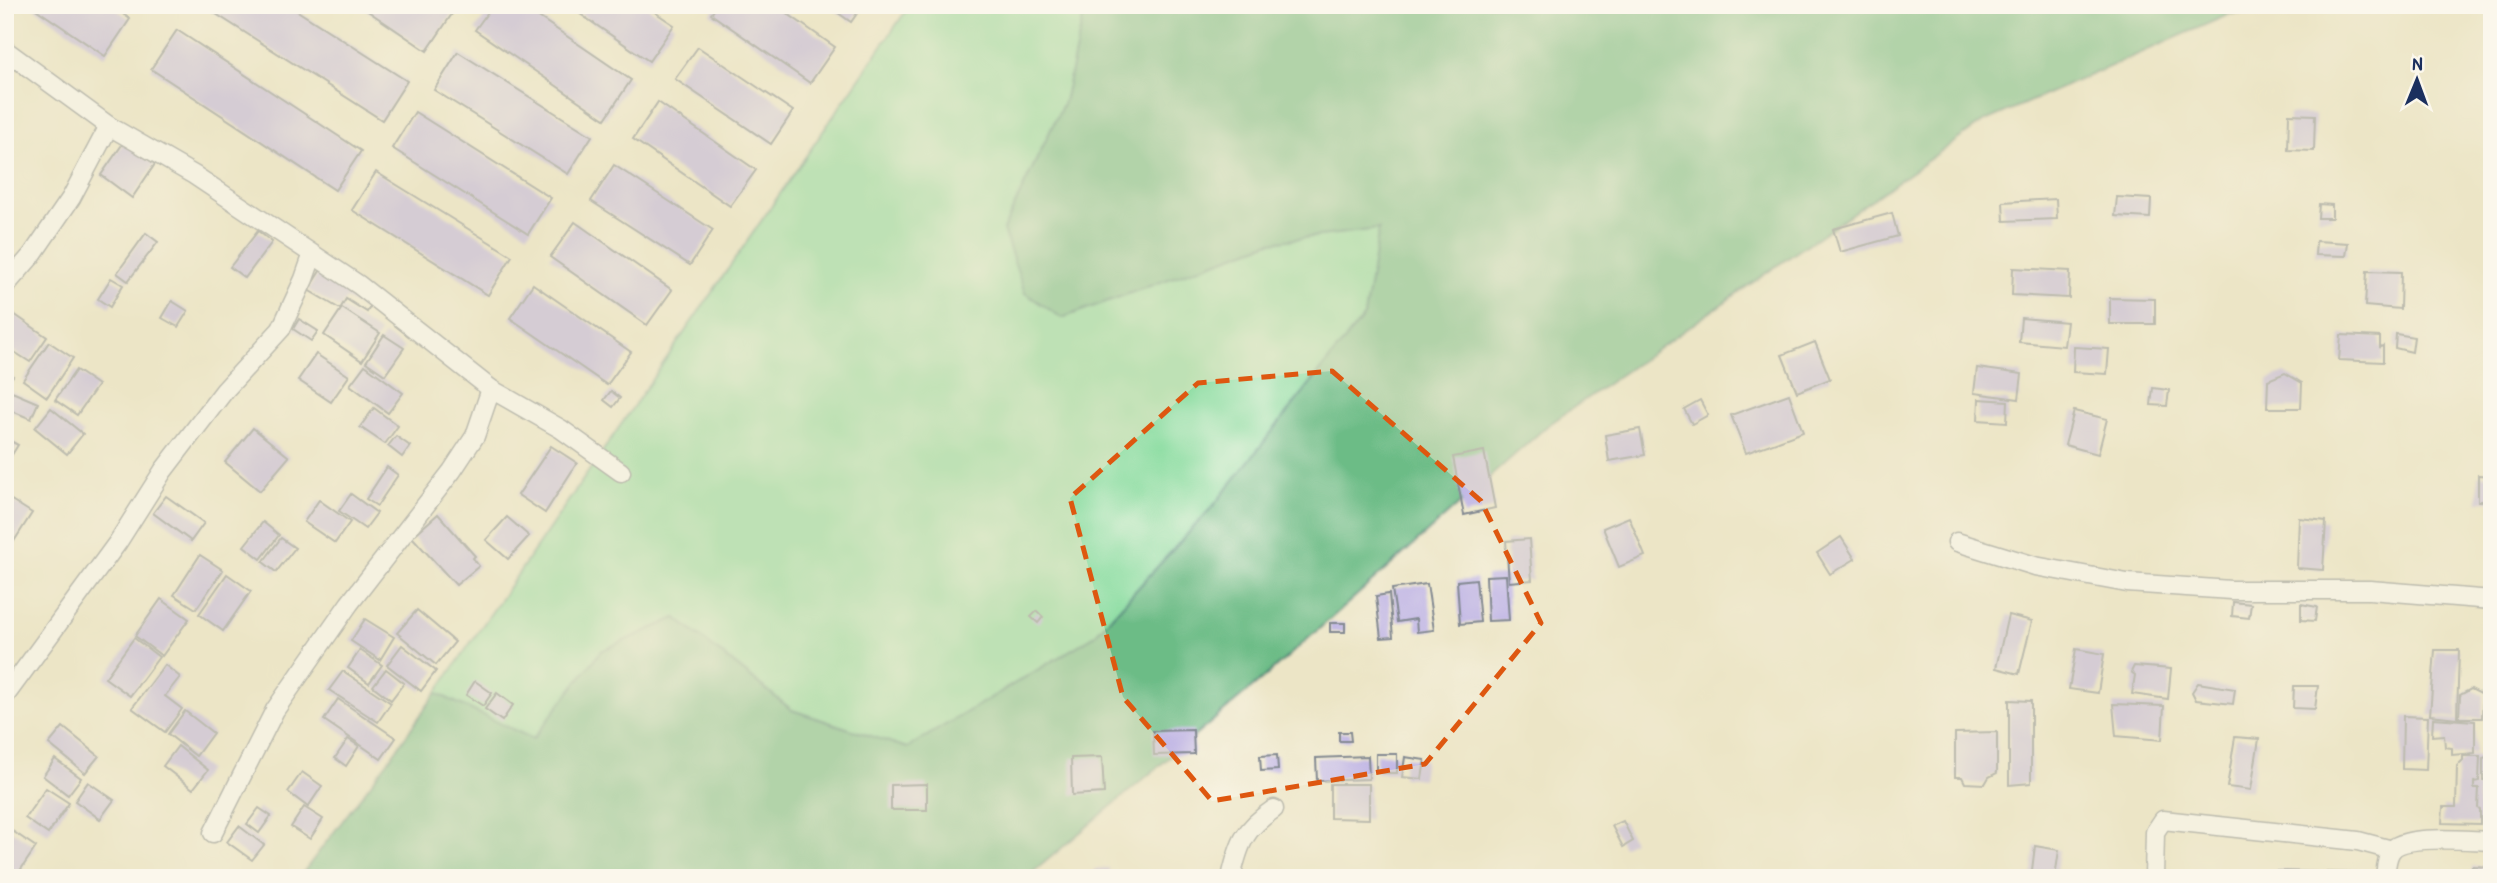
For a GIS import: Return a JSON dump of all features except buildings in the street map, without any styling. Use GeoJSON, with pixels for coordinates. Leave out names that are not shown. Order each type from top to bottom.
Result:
{"type":"FeatureCollection","features":[{"type":"Feature","properties":{"kind":"street"},"geometry":{"type":"LineString","coordinates":[[5,50],[109,126],[194,175],[359,285],[491,389],[561,429],[621,471]]}},
{"type":"Feature","properties":{"kind":"street"},"geometry":{"type":"LineString","coordinates":[[5,286],[32,255],[71,198],[109,126]]}},
{"type":"Feature","properties":{"kind":"street"},"geometry":{"type":"LineString","coordinates":[[5,696],[118,542],[163,471],[225,390],[281,329],[312,256]]}},
{"type":"Feature","properties":{"kind":"street"},"geometry":{"type":"LineString","coordinates":[[213,833],[275,710],[349,604],[452,471],[475,436],[491,389]]}},
{"type":"Feature","properties":{"kind":"street"},"geometry":{"type":"LineString","coordinates":[[1956,542],[2035,566],[2127,583],[2231,590],[2370,590],[2492,600]]}},
{"type":"Feature","properties":{"kind":"street"},"geometry":{"type":"LineString","coordinates":[[1231,878],[1238,849],[1253,823],[1274,809]]}},
{"type":"Feature","properties":{"kind":"street"},"geometry":{"type":"LineString","coordinates":[[2154,878],[2155,832],[2162,820],[2358,841],[2392,850]]}},
{"type":"Feature","properties":{"kind":"street"},"geometry":{"type":"LineString","coordinates":[[2385,878],[2392,850],[2402,842],[2492,841]]}},
{"type":"Feature","properties":{"kind":"highlighted area"},"geometry":{"type":"Polygon","coordinates":[[[1332,371],[1481,501],[1541,623],[1425,764],[1212,801],[1123,697],[1070,498],[1198,383],[1332,371]]]}},
{"type":"Feature","properties":{"kind":"green space"},"geometry":{"type":"Polygon","coordinates":[[[910,5],[1086,5],[1064,102],[1003,230],[1062,318],[1270,242],[1380,228],[1364,316],[1214,505],[1094,636],[907,748],[792,710],[676,618],[601,651],[533,739],[436,693],[910,5]]]}},
{"type":"Feature","properties":{"kind":"green space"},"geometry":{"type":"Polygon","coordinates":[[[1086,5],[2468,5],[2230,14],[1983,122],[1547,426],[1266,676],[1026,878],[299,878],[436,693],[533,739],[601,651],[676,618],[792,710],[907,748],[1094,636],[1214,505],[1364,316],[1379,229],[1270,242],[1062,318],[1025,293],[1003,230],[1064,102],[1086,5]]]}}]}
